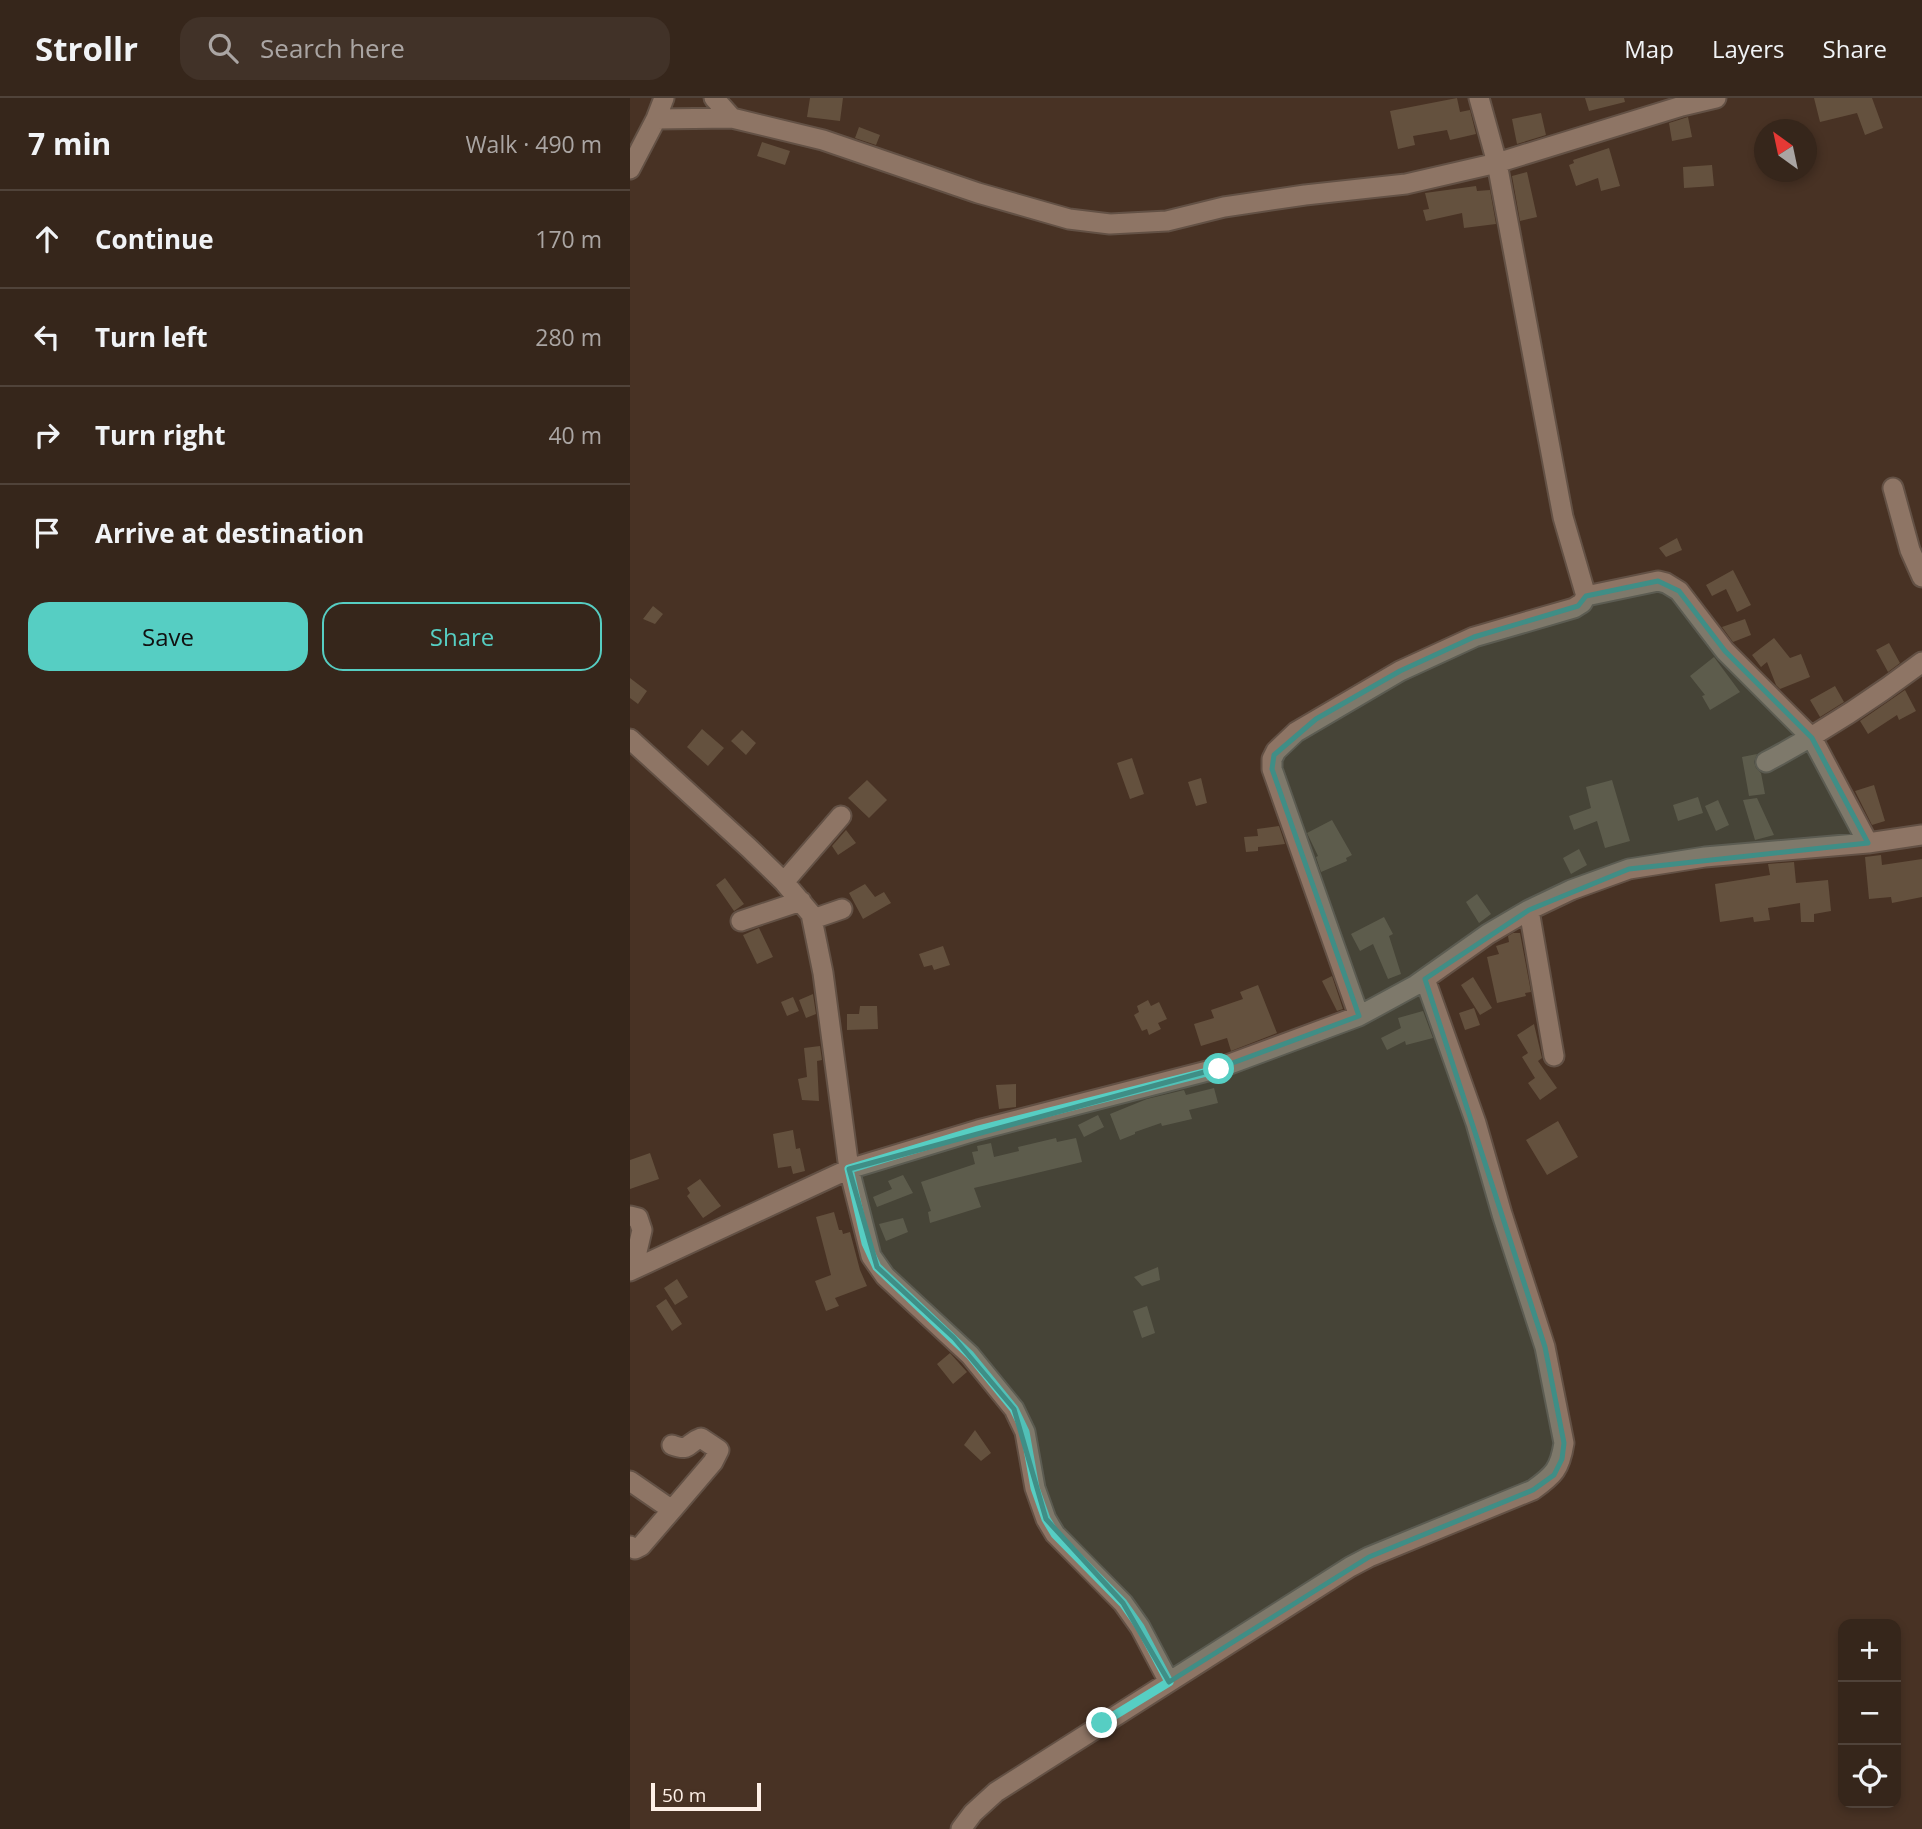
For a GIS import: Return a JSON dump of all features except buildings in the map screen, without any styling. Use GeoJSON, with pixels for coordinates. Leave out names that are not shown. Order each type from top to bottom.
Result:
{"type":"FeatureCollection","features":[{"type":"Feature","properties":{"kind":"street"},"geometry":{"type":"LineString","coordinates":[[630,169],[664,98]]}},
{"type":"Feature","properties":{"kind":"street"},"geometry":{"type":"LineString","coordinates":[[714,98],[732,118]]}},
{"type":"Feature","properties":{"kind":"street"},"geometry":{"type":"LineString","coordinates":[[1479,98],[1497,163],[1558,490],[1586,596]]}},
{"type":"Feature","properties":{"kind":"street"},"geometry":{"type":"LineString","coordinates":[[656,119],[732,118],[823,140],[978,193],[1069,219],[1110,224],[1167,221],[1224,207],[1406,184],[1497,163],[1716,98]]}},
{"type":"Feature","properties":{"kind":"street"},"geometry":{"type":"LineString","coordinates":[[1892,488],[1910,550],[1922,578]]}},
{"type":"Feature","properties":{"kind":"street"},"geometry":{"type":"LineString","coordinates":[[1359,1016],[1272,769],[1273,755],[1279,746],[1296,732],[1400,671],[1474,637],[1574,608],[1586,596],[1658,581],[1672,585],[1725,651],[1812,738],[1868,843]]}},
{"type":"Feature","properties":{"kind":"street"},"geometry":{"type":"LineString","coordinates":[[1766,762],[1812,738],[1922,662]]}},
{"type":"Feature","properties":{"kind":"street"},"geometry":{"type":"LineString","coordinates":[[630,739],[783,882],[813,919],[823,973],[849,1169],[866,1243],[877,1267],[962,1347],[1014,1409],[1025,1432],[1035,1488],[1046,1519],[1055,1534],[1123,1603],[1140,1627],[1169,1682]]}},
{"type":"Feature","properties":{"kind":"street"},"geometry":{"type":"LineString","coordinates":[[783,882],[841,816]]}},
{"type":"Feature","properties":{"kind":"street"},"geometry":{"type":"LineString","coordinates":[[631,1270],[849,1169],[978,1130],[1219,1069],[1359,1016],[1425,979],[1488,934],[1529,911],[1571,890],[1629,869],[1705,857],[1868,843],[1922,835]]}},
{"type":"Feature","properties":{"kind":"street"},"geometry":{"type":"LineString","coordinates":[[741,921],[801,901]]}},
{"type":"Feature","properties":{"kind":"street"},"geometry":{"type":"LineString","coordinates":[[813,919],[842,909]]}},
{"type":"Feature","properties":{"kind":"street"},"geometry":{"type":"LineString","coordinates":[[1529,911],[1554,1056]]}},
{"type":"Feature","properties":{"kind":"street"},"geometry":{"type":"LineString","coordinates":[[961,1829],[973,1812],[996,1792],[1350,1567],[1533,1490],[1554,1475],[1562,1459],[1564,1443],[1545,1347],[1476,1123],[1425,979]]}},
{"type":"Feature","properties":{"kind":"street"},"geometry":{"type":"LineString","coordinates":[[630,1216],[638,1218],[642,1230],[631,1270]]}},
{"type":"Feature","properties":{"kind":"street"},"geometry":{"type":"LineString","coordinates":[[630,1546],[635,1549],[641,1546],[713,1462],[719,1450],[701,1438],[687,1448],[672,1445]]}},
{"type":"Feature","properties":{"kind":"street"},"geometry":{"type":"LineString","coordinates":[[630,1481],[672,1510]]}},
{"type":"Feature","properties":{"kind":"highlighted area"},"geometry":{"type":"Polygon","coordinates":[[[1658,581],[1679,591],[1725,651],[1812,738],[1868,843],[1629,869],[1529,910],[1425,979],[1545,1347],[1564,1443],[1562,1459],[1554,1475],[1533,1490],[1369,1557],[1169,1682],[1123,1603],[1046,1519],[1014,1409],[954,1338],[877,1267],[849,1169],[1219,1068],[1359,1016],[1272,769],[1274,755],[1316,719],[1400,671],[1474,637],[1578,606],[1586,596],[1658,581]]]}},
{"type":"Feature","properties":{"kind":"route"},"geometry":{"type":"LineString","coordinates":[[1102,1723],[1169,1682],[1140,1627],[1123,1603],[1055,1534],[1046,1519],[1035,1488],[1025,1432],[1014,1409],[954,1338],[877,1267],[866,1243],[849,1169],[978,1130],[1219,1069]]}}]}
